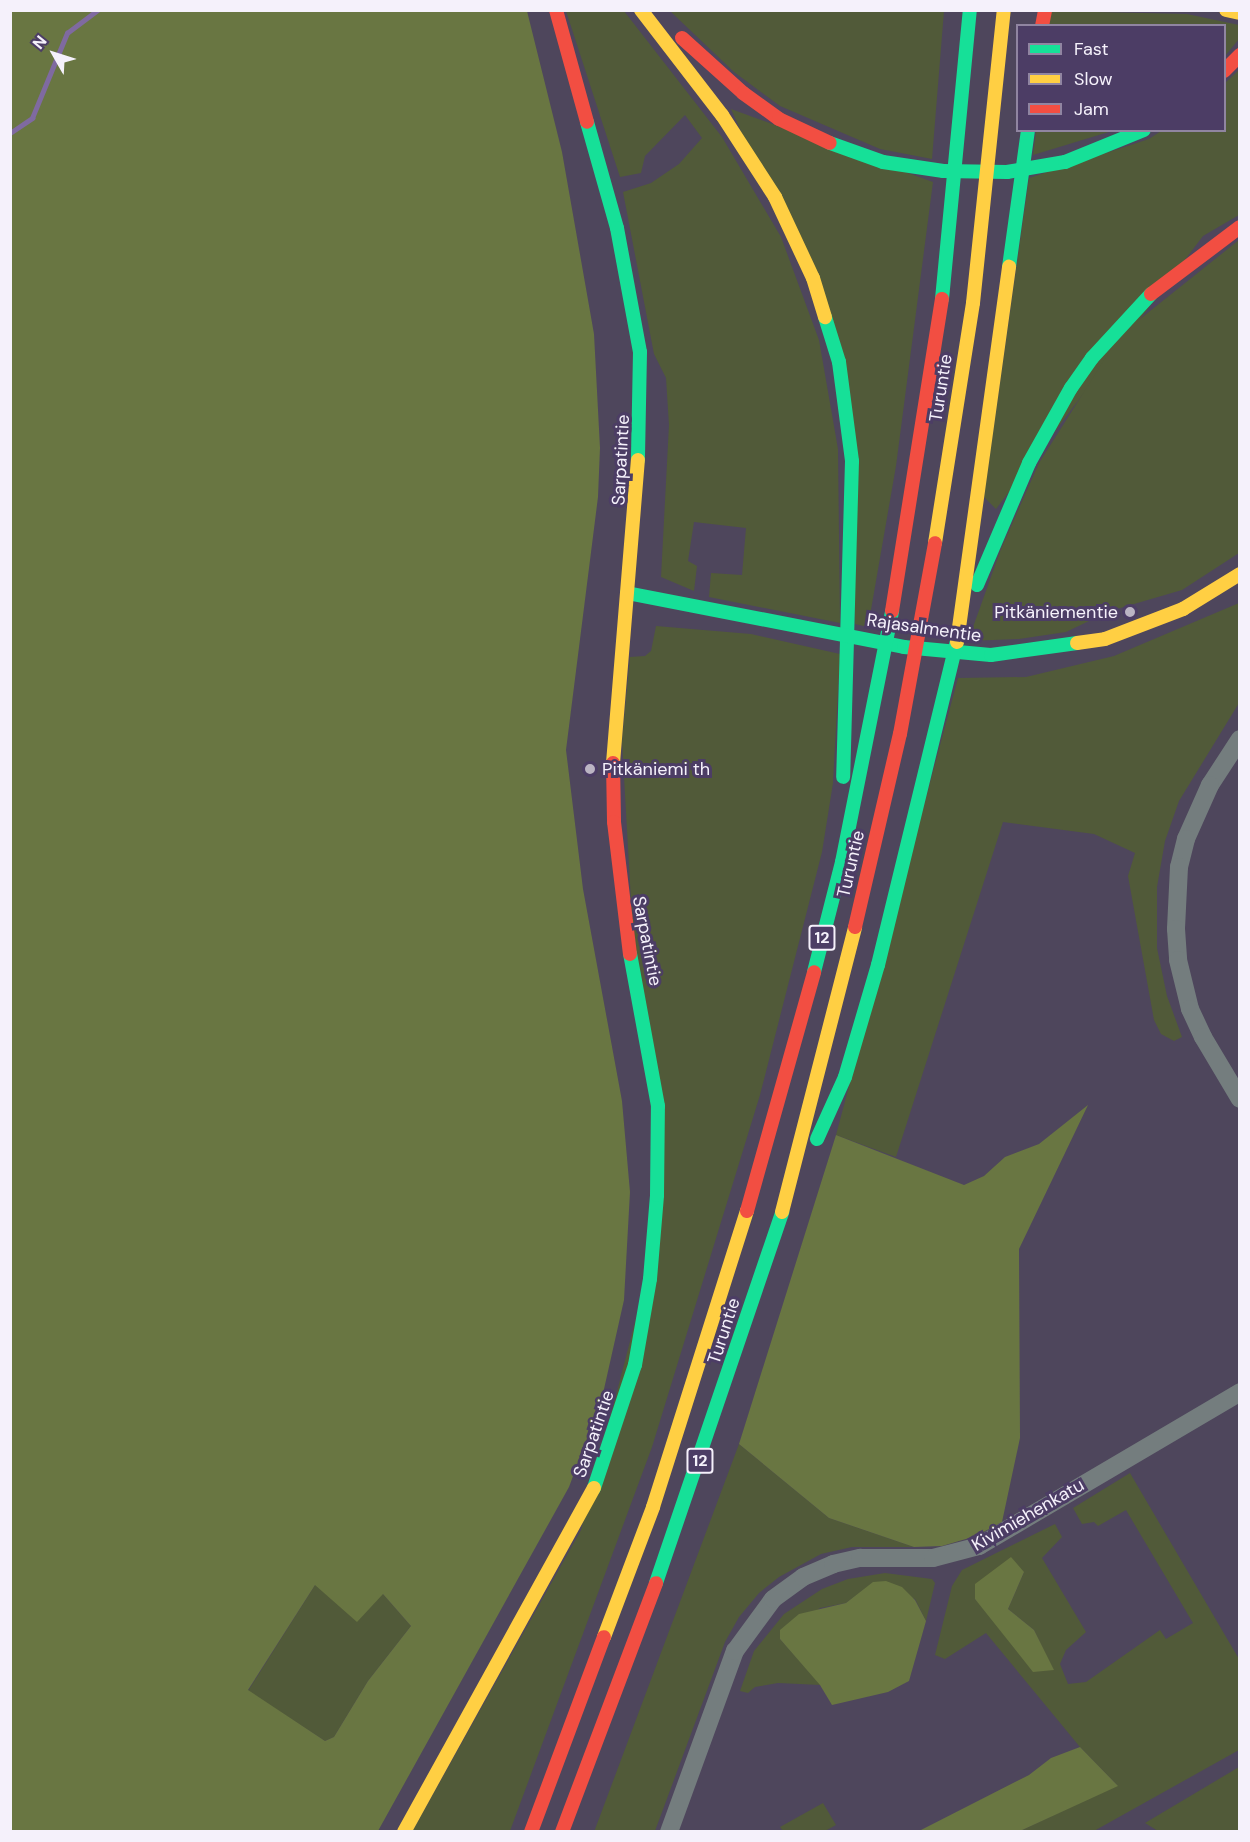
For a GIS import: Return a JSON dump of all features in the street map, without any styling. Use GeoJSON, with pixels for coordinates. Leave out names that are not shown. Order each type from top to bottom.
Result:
{"type":"FeatureCollection","features":[{"type":"Feature","properties":{"kind":"main road","name":"Sarpatintie"},"geometry":{"type":"LineString","coordinates":[[404,1832],[600,1478],[621,1418],[643,1322],[660,1145],[658,1106],[616,865],[613,733],[639,468],[640,352],[617,228],[556,10]]}},
{"type":"Feature","properties":{"kind":"main road"},"geometry":{"type":"LineString","coordinates":[[641,10],[722,115],[779,205],[813,278],[839,362],[852,461],[853,519],[842,862]]}},
{"type":"Feature","properties":{"kind":"main road"},"geometry":{"type":"LineString","coordinates":[[656,10],[709,64],[779,119],[854,154],[914,168],[997,173],[1065,162],[1139,132]]}},
{"type":"Feature","properties":{"kind":"main road","name":"Turuntie"},"geometry":{"type":"LineString","coordinates":[[531,1832],[653,1507],[710,1331],[783,1092],[842,862],[885,652],[942,302],[970,10]]}},
{"type":"Feature","properties":{"kind":"main road","name":"Turuntie"},"geometry":{"type":"LineString","coordinates":[[562,1832],[681,1518],[781,1217],[900,734],[932,561],[973,303],[1004,10]]}},
{"type":"Feature","properties":{"kind":"main road"},"geometry":{"type":"LineString","coordinates":[[1226,10],[1239,13]]}},
{"type":"Feature","properties":{"kind":"main road"},"geometry":{"type":"LineString","coordinates":[[1226,68],[1239,56]]}},
{"type":"Feature","properties":{"kind":"main road"},"geometry":{"type":"LineString","coordinates":[[781,1217],[845,1077],[856,1044],[899,884],[960,628],[1028,132]]}},
{"type":"Feature","properties":{"kind":"main road"},"geometry":{"type":"LineString","coordinates":[[960,628],[1015,493],[1071,388],[1138,304],[1184,264],[1239,227]]}},
{"type":"Feature","properties":{"kind":"main road","name":"Rajasalmentie"},"geometry":{"type":"LineString","coordinates":[[627,593],[804,625],[904,647],[991,656],[1105,639],[1183,609],[1239,574]]}},
{"type":"Feature","properties":{"kind":"street"},"geometry":{"type":"LineString","coordinates":[[1239,739],[1210,785],[1186,839],[1179,867],[1176,918],[1178,960],[1190,1009],[1203,1038],[1239,1099]]}},
{"type":"Feature","properties":{"kind":"street","name":"Kivimiehenkatu"},"geometry":{"type":"LineString","coordinates":[[669,1832],[735,1651],[773,1599],[802,1577],[833,1564],[860,1558],[933,1558],[979,1546],[1239,1392]]}},
{"type":"Feature","properties":{"kind":"green space"},"geometry":{"type":"Polygon","coordinates":[[[11,10],[527,11],[562,152],[594,334],[600,448],[598,497],[566,750],[583,889],[622,1101],[630,1192],[624,1300],[602,1398],[569,1487],[378,1831],[11,1831],[11,10]],[[315,1585],[248,1690],[325,1741],[334,1737],[368,1681],[411,1626],[383,1594],[357,1622],[315,1585]]]}},
{"type":"Feature","properties":{"kind":"green space"},"geometry":{"type":"Polygon","coordinates":[[[566,11],[624,11],[722,137],[781,237],[819,340],[838,449],[840,623],[709,597],[711,573],[742,575],[746,528],[694,522],[688,561],[697,566],[694,591],[661,577],[669,425],[666,378],[654,354],[623,192],[651,183],[679,164],[702,138],[685,115],[645,156],[641,173],[620,177],[566,11]]]}},
{"type":"Feature","properties":{"kind":"green space"},"geometry":{"type":"Polygon","coordinates":[[[670,11],[944,11],[932,159],[880,149],[780,106],[734,72],[670,11]]]}},
{"type":"Feature","properties":{"kind":"green space"},"geometry":{"type":"Polygon","coordinates":[[[1051,11],[1187,14],[1239,25],[1239,39],[1226,55],[1226,24],[1049,24],[1051,11]]]}},
{"type":"Feature","properties":{"kind":"green space"},"geometry":{"type":"Polygon","coordinates":[[[1239,70],[1239,215],[1203,236],[996,509],[984,497],[1029,178],[1149,139],[1160,132],[1226,132],[1226,82],[1239,70]]]}},
{"type":"Feature","properties":{"kind":"green space"},"geometry":{"type":"Polygon","coordinates":[[[731,109],[933,182],[896,466],[868,627],[855,624],[844,360],[731,109]]]}},
{"type":"Feature","properties":{"kind":"green space"},"geometry":{"type":"Polygon","coordinates":[[[1036,132],[1109,132],[1033,155],[1036,132]]]}},
{"type":"Feature","properties":{"kind":"green space"},"geometry":{"type":"Polygon","coordinates":[[[1239,240],[1239,553],[1182,590],[1110,611],[1066,632],[1019,639],[968,641],[1001,549],[1039,463],[1120,335],[1239,240]]]}},
{"type":"Feature","properties":{"kind":"green space"},"geometry":{"type":"Polygon","coordinates":[[[1239,603],[1239,703],[1179,801],[1165,841],[1157,887],[1157,948],[1167,996],[1182,1037],[1174,1041],[1161,1034],[1154,1020],[1128,876],[1135,853],[1094,834],[1003,822],[896,1157],[836,1135],[958,678],[1026,677],[1114,656],[1239,603]]]}},
{"type":"Feature","properties":{"kind":"green space"},"geometry":{"type":"Polygon","coordinates":[[[656,626],[751,634],[840,654],[833,783],[822,852],[760,1095],[652,1447],[510,1831],[412,1832],[581,1530],[662,1218],[631,901],[622,741],[630,657],[645,656],[651,651],[656,626]]]}},
{"type":"Feature","properties":{"kind":"green space"},"geometry":{"type":"Polygon","coordinates":[[[1088,1105],[1019,1249],[1020,1438],[1002,1522],[976,1536],[942,1546],[914,1547],[829,1518],[739,1444],[836,1135],[964,1185],[984,1176],[1005,1157],[1039,1144],[1088,1105]]]}},
{"type":"Feature","properties":{"kind":"green space"},"geometry":{"type":"Polygon","coordinates":[[[739,1444],[829,1518],[914,1547],[852,1547],[821,1554],[779,1577],[759,1593],[739,1617],[725,1642],[655,1831],[594,1832],[739,1444]]]}},
{"type":"Feature","properties":{"kind":"green space"},"geometry":{"type":"Polygon","coordinates":[[[1130,1473],[1239,1659],[1239,1750],[1094,1831],[1020,1831],[1117,1785],[1080,1747],[986,1633],[945,1659],[935,1655],[952,1586],[962,1570],[1055,1524],[1062,1537],[1042,1558],[1086,1632],[1066,1650],[1060,1664],[1068,1684],[1086,1682],[1160,1630],[1166,1639],[1193,1623],[1126,1510],[1098,1526],[1094,1522],[1082,1524],[1073,1508],[1130,1473]],[[1024,1572],[975,1599],[998,1624],[1053,1670],[1034,1630],[1008,1609],[1024,1572]]]}},
{"type":"Feature","properties":{"kind":"green space"},"geometry":{"type":"Polygon","coordinates":[[[1011,1557],[1024,1572],[1008,1609],[1034,1630],[1054,1670],[1033,1672],[975,1599],[975,1584],[1011,1557]]]}},
{"type":"Feature","properties":{"kind":"green space"},"geometry":{"type":"Polygon","coordinates":[[[885,1573],[932,1579],[935,1583],[926,1621],[915,1599],[873,1583],[846,1603],[820,1608],[780,1639],[821,1685],[778,1683],[755,1687],[748,1693],[740,1691],[754,1651],[784,1614],[822,1589],[848,1579],[885,1573]]]}},
{"type":"Feature","properties":{"kind":"green space"},"geometry":{"type":"Polygon","coordinates":[[[886,1581],[902,1587],[915,1600],[926,1621],[909,1681],[888,1692],[832,1705],[820,1685],[780,1639],[780,1630],[799,1614],[846,1603],[873,1582],[886,1581]]]}},
{"type":"Feature","properties":{"kind":"green space"},"geometry":{"type":"Polygon","coordinates":[[[315,1585],[383,1594],[411,1626],[368,1681],[334,1737],[325,1741],[248,1691],[315,1585]]]}},
{"type":"Feature","properties":{"kind":"green space"},"geometry":{"type":"Polygon","coordinates":[[[1080,1747],[1118,1786],[1020,1831],[919,1831],[1029,1775],[1051,1758],[1080,1747]]]}},
{"type":"Feature","properties":{"kind":"green space"},"geometry":{"type":"Polygon","coordinates":[[[1239,1767],[1239,1831],[1158,1831],[1145,1823],[1239,1767]]]}},
{"type":"Feature","properties":{"kind":"green space"},"geometry":{"type":"Polygon","coordinates":[[[823,1803],[836,1825],[825,1831],[783,1831],[780,1827],[823,1803]]]}},
{"type":"Feature","properties":{"kind":"waterway"},"geometry":{"type":"LineString","coordinates":[[10,133],[32,118],[67,33],[98,10]]}},
{"type":"Feature","properties":{"kind":"traffic: fast"},"geometry":{"type":"LineString","coordinates":[[942,299],[970,10]]}},
{"type":"Feature","properties":{"kind":"traffic: fast"},"geometry":{"type":"LineString","coordinates":[[587,122],[617,228],[640,352],[638,460]]}},
{"type":"Feature","properties":{"kind":"traffic: fast"},"geometry":{"type":"LineString","coordinates":[[1009,267],[1028,132]]}},
{"type":"Feature","properties":{"kind":"traffic: fast"},"geometry":{"type":"LineString","coordinates":[[830,143],[883,162],[943,171],[1007,172],[1065,162],[1139,132]]}},
{"type":"Feature","properties":{"kind":"traffic: fast"},"geometry":{"type":"LineString","coordinates":[[977,585],[1029,463],[1071,388],[1092,358],[1151,294]]}},
{"type":"Feature","properties":{"kind":"traffic: fast"},"geometry":{"type":"LineString","coordinates":[[825,317],[839,362],[852,461],[843,777]]}},
{"type":"Feature","properties":{"kind":"traffic: fast"},"geometry":{"type":"LineString","coordinates":[[627,593],[904,647],[991,655],[1077,643]]}},
{"type":"Feature","properties":{"kind":"traffic: fast"},"geometry":{"type":"LineString","coordinates":[[814,972],[842,862],[892,611]]}},
{"type":"Feature","properties":{"kind":"traffic: fast"},"geometry":{"type":"LineString","coordinates":[[817,1139],[845,1077],[878,965],[957,642]]}},
{"type":"Feature","properties":{"kind":"traffic: fast"},"geometry":{"type":"LineString","coordinates":[[594,1488],[635,1365],[650,1279],[657,1195],[658,1106],[630,954]]}},
{"type":"Feature","properties":{"kind":"traffic: fast"},"geometry":{"type":"LineString","coordinates":[[656,1583],[782,1212]]}},
{"type":"Feature","properties":{"kind":"traffic: slow"},"geometry":{"type":"LineString","coordinates":[[641,10],[722,115],[775,197],[813,278],[825,317]]}},
{"type":"Feature","properties":{"kind":"traffic: slow"},"geometry":{"type":"LineString","coordinates":[[935,543],[973,303],[1004,10]]}},
{"type":"Feature","properties":{"kind":"traffic: slow"},"geometry":{"type":"LineString","coordinates":[[1226,10],[1240,13]]}},
{"type":"Feature","properties":{"kind":"traffic: slow"},"geometry":{"type":"LineString","coordinates":[[957,642],[1009,267]]}},
{"type":"Feature","properties":{"kind":"traffic: slow"},"geometry":{"type":"LineString","coordinates":[[613,763],[638,460]]}},
{"type":"Feature","properties":{"kind":"traffic: slow"},"geometry":{"type":"LineString","coordinates":[[1077,643],[1105,639],[1183,609],[1240,574]]}},
{"type":"Feature","properties":{"kind":"traffic: slow"},"geometry":{"type":"LineString","coordinates":[[782,1212],[855,927]]}},
{"type":"Feature","properties":{"kind":"traffic: slow"},"geometry":{"type":"LineString","coordinates":[[604,1637],[653,1507],[747,1211]]}},
{"type":"Feature","properties":{"kind":"traffic: slow"},"geometry":{"type":"LineString","coordinates":[[404,1832],[594,1488]]}},
{"type":"Feature","properties":{"kind":"traffic: jam"},"geometry":{"type":"LineString","coordinates":[[556,10],[587,122]]}},
{"type":"Feature","properties":{"kind":"traffic: jam"},"geometry":{"type":"LineString","coordinates":[[1042,24],[1045,10]]}},
{"type":"Feature","properties":{"kind":"traffic: jam"},"geometry":{"type":"LineString","coordinates":[[682,38],[743,93],[779,119],[830,143]]}},
{"type":"Feature","properties":{"kind":"traffic: jam"},"geometry":{"type":"LineString","coordinates":[[1226,69],[1240,55]]}},
{"type":"Feature","properties":{"kind":"traffic: jam"},"geometry":{"type":"LineString","coordinates":[[1151,294],[1240,227]]}},
{"type":"Feature","properties":{"kind":"traffic: jam"},"geometry":{"type":"LineString","coordinates":[[892,611],[942,299]]}},
{"type":"Feature","properties":{"kind":"traffic: jam"},"geometry":{"type":"LineString","coordinates":[[855,927],[900,734],[935,543]]}},
{"type":"Feature","properties":{"kind":"traffic: jam"},"geometry":{"type":"LineString","coordinates":[[613,763],[614,822],[630,954]]}},
{"type":"Feature","properties":{"kind":"traffic: jam"},"geometry":{"type":"LineString","coordinates":[[747,1211],[814,972]]}},
{"type":"Feature","properties":{"kind":"traffic: jam"},"geometry":{"type":"LineString","coordinates":[[562,1832],[656,1583]]}},
{"type":"Feature","properties":{"kind":"traffic: jam"},"geometry":{"type":"LineString","coordinates":[[531,1832],[604,1637]]}},
{"type":"Feature","properties":{"kind":"place","name":"Pitkäniementie"},"geometry":{"type":"Point","coordinates":[1130,612]}},
{"type":"Feature","properties":{"kind":"place","name":"Pitkäniemi th"},"geometry":{"type":"Point","coordinates":[590,769]}}]}
